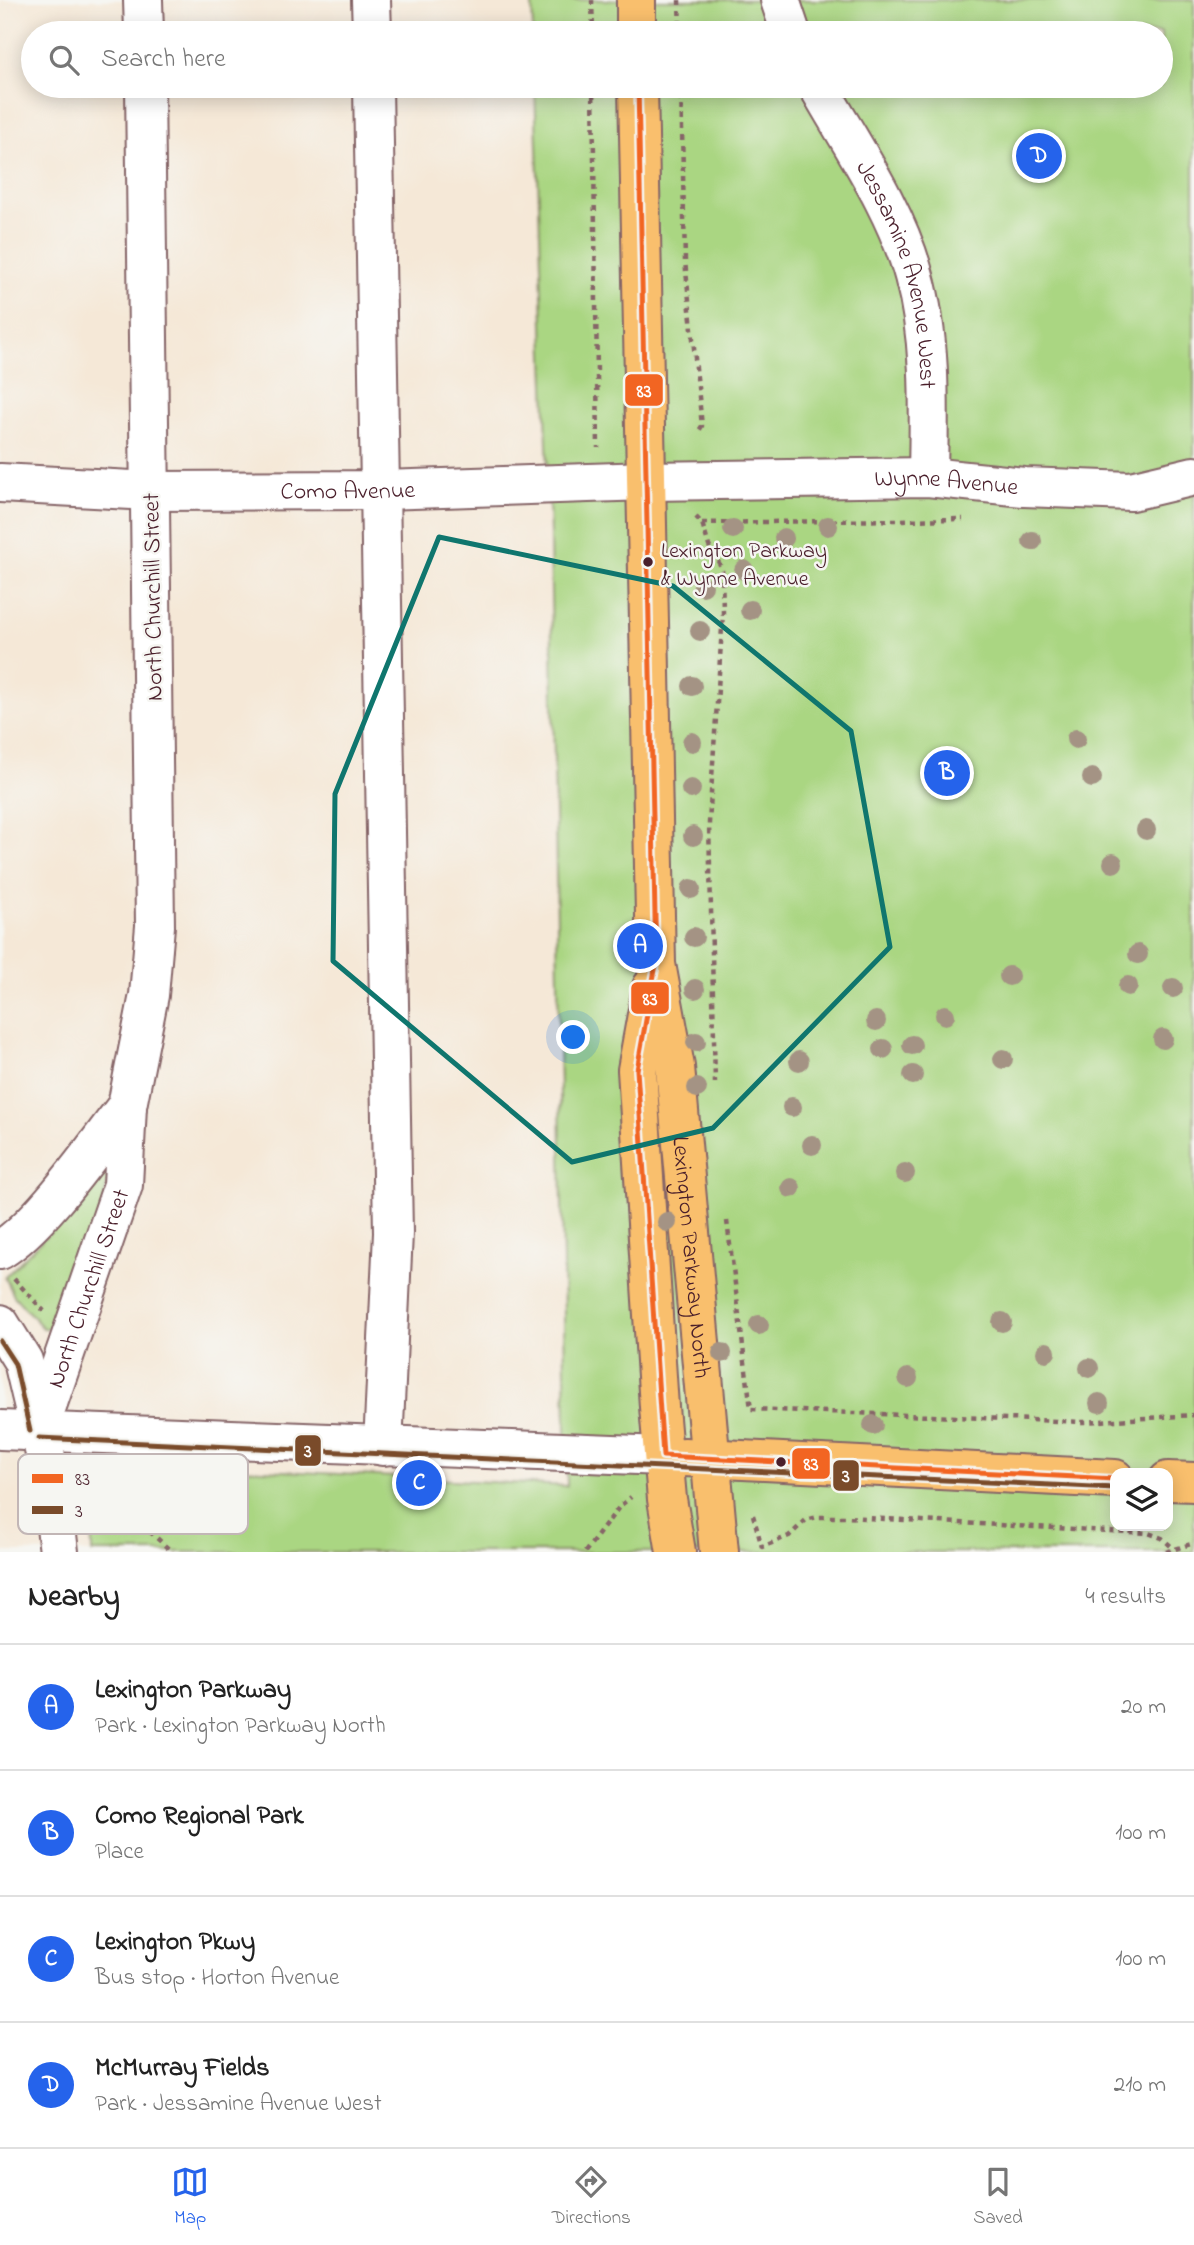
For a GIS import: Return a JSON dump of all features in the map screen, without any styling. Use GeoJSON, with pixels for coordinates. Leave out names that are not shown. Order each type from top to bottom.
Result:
{"type":"FeatureCollection","features":[{"type":"Feature","properties":{"kind":"main road"},"geometry":{"type":"LineString","coordinates":[[636,0],[636,21]]}},
{"type":"Feature","properties":{"kind":"main road","name":"Lexington Parkway North"},"geometry":{"type":"LineString","coordinates":[[638,98],[656,964],[675,1067],[719,1552]]}},
{"type":"Feature","properties":{"kind":"main road","name":"Lexington Parkway North"},"geometry":{"type":"LineString","coordinates":[[656,964],[637,1070],[646,1240],[663,1456],[676,1552]]}},
{"type":"Feature","properties":{"kind":"main road"},"geometry":{"type":"LineString","coordinates":[[663,1456],[1110,1479]]}},
{"type":"Feature","properties":{"kind":"main road"},"geometry":{"type":"LineString","coordinates":[[1173,1481],[1194,1482]]}},
{"type":"Feature","properties":{"kind":"street"},"geometry":{"type":"LineString","coordinates":[[143,0],[144,21]]}},
{"type":"Feature","properties":{"kind":"street"},"geometry":{"type":"LineString","coordinates":[[371,0],[372,21]]}},
{"type":"Feature","properties":{"kind":"street"},"geometry":{"type":"LineString","coordinates":[[780,0],[787,21]]}},
{"type":"Feature","properties":{"kind":"street","name":"North Churchill Street"},"geometry":{"type":"LineString","coordinates":[[39,1429],[123,1185],[127,1106],[149,995],[155,926],[145,98]]}},
{"type":"Feature","properties":{"kind":"street"},"geometry":{"type":"LineString","coordinates":[[373,98],[383,490],[393,1233],[383,1446]]}},
{"type":"Feature","properties":{"kind":"street","name":"Jessamine Avenue West"},"geometry":{"type":"LineString","coordinates":[[825,98],[889,212],[914,275],[926,341],[928,477]]}},
{"type":"Feature","properties":{"kind":"street","name":"Wynne Avenue"},"geometry":{"type":"LineString","coordinates":[[695,480],[928,477],[1024,487],[1131,491],[1194,476]]}},
{"type":"Feature","properties":{"kind":"street","name":"Como Avenue"},"geometry":{"type":"LineString","coordinates":[[0,483],[151,491],[383,490],[695,480]]}},
{"type":"Feature","properties":{"kind":"street","name":"North Churchill Street"},"geometry":{"type":"LineString","coordinates":[[6,1263],[11,1244],[54,1198],[127,1106]]}},
{"type":"Feature","properties":{"kind":"street"},"geometry":{"type":"LineString","coordinates":[[0,1324],[23,1361],[45,1454]]}},
{"type":"Feature","properties":{"kind":"street"},"geometry":{"type":"LineString","coordinates":[[0,1395],[39,1429]]}},
{"type":"Feature","properties":{"kind":"street"},"geometry":{"type":"LineString","coordinates":[[0,1430],[39,1429],[383,1446],[663,1456]]}},
{"type":"Feature","properties":{"kind":"street"},"geometry":{"type":"LineString","coordinates":[[58,1534],[60,1552]]}},
{"type":"Feature","properties":{"kind":"path"},"geometry":{"type":"LineString","coordinates":[[592,0],[593,21]]}},
{"type":"Feature","properties":{"kind":"path"},"geometry":{"type":"LineString","coordinates":[[679,0],[680,21]]}},
{"type":"Feature","properties":{"kind":"path"},"geometry":{"type":"LineString","coordinates":[[593,98],[598,453]]}},
{"type":"Feature","properties":{"kind":"path"},"geometry":{"type":"LineString","coordinates":[[681,98],[685,261],[702,426],[698,432]]}},
{"type":"Feature","properties":{"kind":"path"},"geometry":{"type":"LineString","coordinates":[[696,517],[702,523],[709,546],[722,568],[723,613],[709,823],[715,1088]]}},
{"type":"Feature","properties":{"kind":"path"},"geometry":{"type":"LineString","coordinates":[[702,523],[973,519]]}},
{"type":"Feature","properties":{"kind":"path"},"geometry":{"type":"LineString","coordinates":[[726,1213],[751,1409],[1084,1422],[1194,1415]]}},
{"type":"Feature","properties":{"kind":"path"},"geometry":{"type":"LineString","coordinates":[[6,1263],[48,1315]]}},
{"type":"Feature","properties":{"kind":"path"},"geometry":{"type":"LineString","coordinates":[[585,1552],[620,1506],[631,1497]]}},
{"type":"Feature","properties":{"kind":"path"},"geometry":{"type":"LineString","coordinates":[[752,1510],[763,1549],[789,1536],[806,1520],[817,1517],[1148,1533],[1162,1538],[1172,1548]]}},
{"type":"Feature","properties":{"kind":"path"},"geometry":{"type":"LineString","coordinates":[[152,1534],[172,1552]]}},
{"type":"Feature","properties":{"kind":"path"},"geometry":{"type":"LineString","coordinates":[[1167,1552],[1172,1548],[1194,1543]]}},
{"type":"Feature","properties":{"kind":"highlighted area"},"geometry":{"type":"Polygon","coordinates":[[[439,537],[673,586],[851,731],[890,947],[713,1128],[572,1162],[333,961],[335,794],[439,537]]]}},
{"type":"Feature","properties":{"kind":"green space"},"geometry":{"type":"Polygon","coordinates":[[[532,0],[1194,0],[1194,1552],[92,1552],[92,1534],[248,1534],[248,1469],[567,1486],[550,534],[535,98],[1173,98],[1173,21],[533,21],[532,0]]]}},
{"type":"Feature","properties":{"kind":"green space"},"geometry":{"type":"Polygon","coordinates":[[[112,1158],[103,1205],[55,1329],[43,1328],[14,1296],[5,1277],[72,1210],[112,1158]]]}},
{"type":"Feature","properties":{"kind":"transit line","name":"83"},"geometry":{"type":"LineString","coordinates":[[638,98],[656,964],[637,1070],[663,1456],[1110,1479]]}},
{"type":"Feature","properties":{"kind":"transit line","name":"3"},"geometry":{"type":"LineString","coordinates":[[0,1341],[15,1364],[30,1431]]}},
{"type":"Feature","properties":{"kind":"transit line","name":"3"},"geometry":{"type":"LineString","coordinates":[[39,1438],[1110,1488]]}},
{"type":"Feature","properties":{"kind":"place","name":"McMurray Fields"},"geometry":{"type":"Point","coordinates":[1039,156]}},
{"type":"Feature","properties":{"kind":"place","name":"Lexington Parkway & Wynne Avenue"},"geometry":{"type":"Point","coordinates":[648,562]}},
{"type":"Feature","properties":{"kind":"place","name":"Como Regional Park"},"geometry":{"type":"Point","coordinates":[947,773]}},
{"type":"Feature","properties":{"kind":"place","name":"Lexington Parkway"},"geometry":{"type":"Point","coordinates":[640,946]}},
{"type":"Feature","properties":{"kind":"place","name":"Lexington Pkwy"},"geometry":{"type":"Point","coordinates":[419,1483]}}]}
